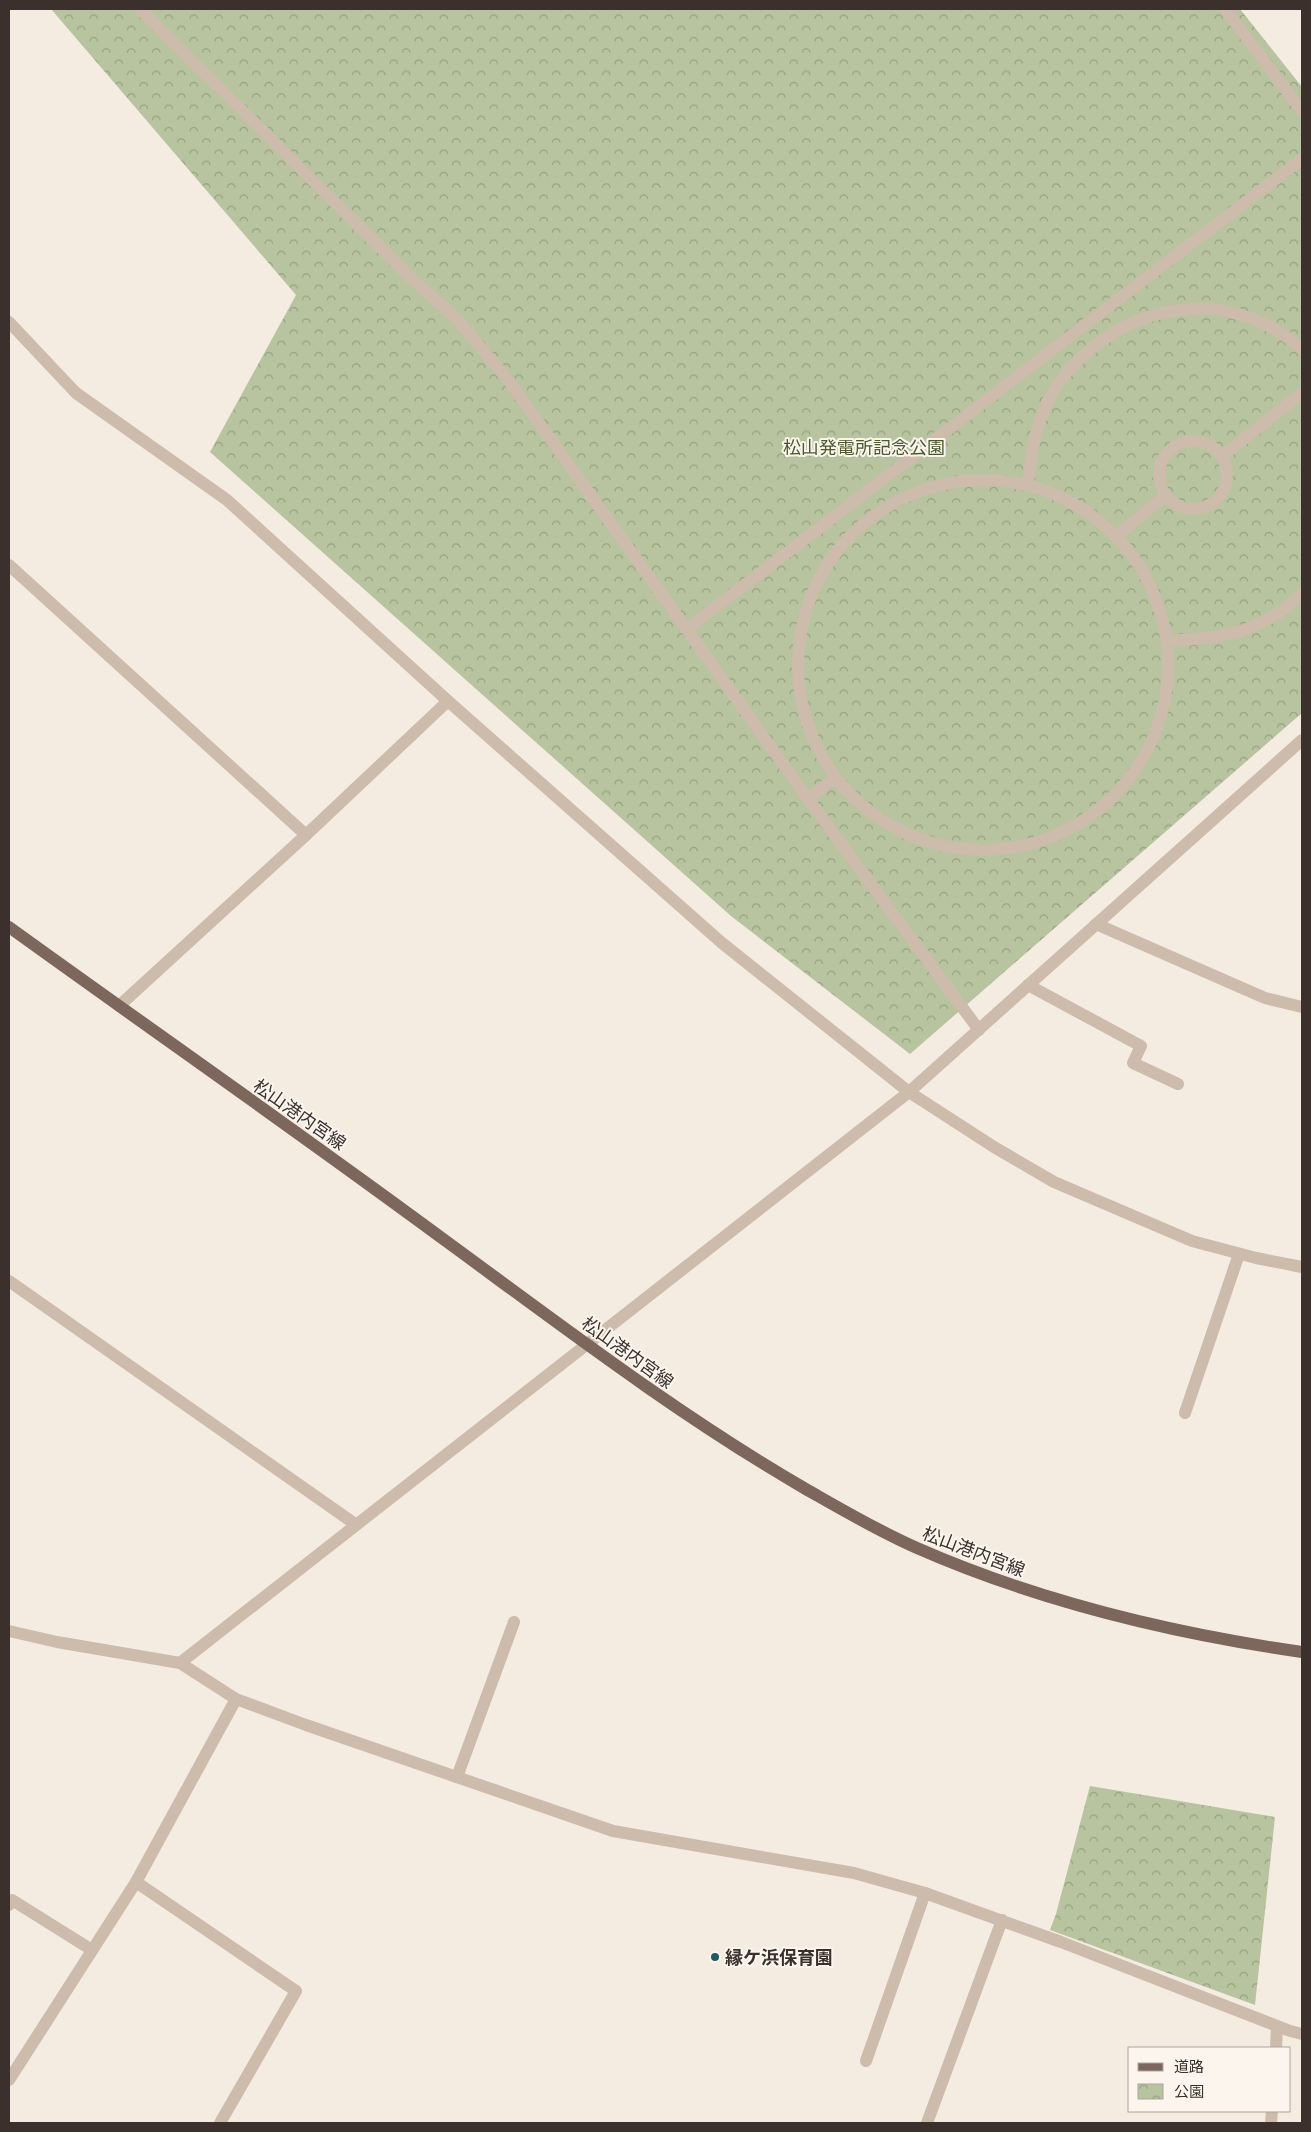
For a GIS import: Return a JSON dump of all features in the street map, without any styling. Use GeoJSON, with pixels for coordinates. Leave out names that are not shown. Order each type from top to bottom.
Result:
{"type":"FeatureCollection","features":[{"type":"Feature","properties":{"kind":"main road","name":"松山港内宮線"},"geometry":{"type":"LineString","coordinates":[[9,926],[356,1174],[684,1414],[752,1458],[836,1507],[916,1547],[1002,1582],[1081,1608],[1216,1639],[1302,1652]]}},
{"type":"Feature","properties":{"kind":"street"},"geometry":{"type":"LineString","coordinates":[[140,9],[412,279],[455,317],[509,381],[808,799],[979,1030]]}},
{"type":"Feature","properties":{"kind":"street"},"geometry":{"type":"LineString","coordinates":[[1224,9],[1302,111]]}},
{"type":"Feature","properties":{"kind":"street"},"geometry":{"type":"LineString","coordinates":[[687,629],[1302,159]]}},
{"type":"Feature","properties":{"kind":"street"},"geometry":{"type":"LineString","coordinates":[[1028,482],[1032,446],[1042,415],[1058,384],[1079,359],[1107,335],[1138,320],[1172,310],[1206,309],[1240,314],[1272,328],[1302,349]]}},
{"type":"Feature","properties":{"kind":"street"},"geometry":{"type":"LineString","coordinates":[[9,322],[76,393],[227,500],[448,701],[722,942],[909,1092],[994,1147],[1054,1182],[1192,1241],[1239,1254],[1302,1267]]}},
{"type":"Feature","properties":{"kind":"street"},"geometry":{"type":"LineString","coordinates":[[1222,456],[1302,393]]}},
{"type":"Feature","properties":{"kind":"street"},"geometry":{"type":"LineString","coordinates":[[1185,442],[1199,442],[1212,446],[1222,456],[1227,468],[1227,481],[1222,494],[1213,503],[1201,509],[1188,510],[1175,505],[1165,496],[1160,484],[1159,470],[1164,457],[1173,448],[1185,442]]}},
{"type":"Feature","properties":{"kind":"street"},"geometry":{"type":"LineString","coordinates":[[990,477],[1028,482],[1076,505],[1116,537],[1134,560],[1149,585],[1160,612],[1166,641],[1170,677],[1163,718],[1146,756],[1120,788],[1090,816],[1054,838],[1012,850],[972,851],[934,844],[897,828],[864,808],[835,778],[814,744],[802,709],[796,671],[799,633],[810,597],[826,562],[852,534],[880,510],[915,491],[951,480],[990,477]]}},
{"type":"Feature","properties":{"kind":"street"},"geometry":{"type":"LineString","coordinates":[[1116,537],[1165,496]]}},
{"type":"Feature","properties":{"kind":"street"},"geometry":{"type":"LineString","coordinates":[[9,565],[306,835]]}},
{"type":"Feature","properties":{"kind":"street"},"geometry":{"type":"LineString","coordinates":[[1166,641],[1231,635],[1261,624],[1290,606],[1302,594]]}},
{"type":"Feature","properties":{"kind":"street"},"geometry":{"type":"LineString","coordinates":[[119,1006],[306,835],[448,701]]}},
{"type":"Feature","properties":{"kind":"street"},"geometry":{"type":"LineString","coordinates":[[180,1664],[355,1524],[909,1092],[1302,740]]}},
{"type":"Feature","properties":{"kind":"street"},"geometry":{"type":"LineString","coordinates":[[808,799],[835,778]]}},
{"type":"Feature","properties":{"kind":"street"},"geometry":{"type":"LineString","coordinates":[[1096,924],[1265,998],[1302,1007]]}},
{"type":"Feature","properties":{"kind":"street"},"geometry":{"type":"LineString","coordinates":[[1028,986],[1141,1046],[1132,1063],[1178,1084]]}},
{"type":"Feature","properties":{"kind":"street"},"geometry":{"type":"LineString","coordinates":[[1185,1413],[1239,1254]]}},
{"type":"Feature","properties":{"kind":"street"},"geometry":{"type":"LineString","coordinates":[[9,1281],[355,1524]]}},
{"type":"Feature","properties":{"kind":"street"},"geometry":{"type":"LineString","coordinates":[[457,1777],[514,1622]]}},
{"type":"Feature","properties":{"kind":"street"},"geometry":{"type":"LineString","coordinates":[[9,1631],[57,1642],[180,1664],[236,1699],[613,1831],[854,1874],[926,1893],[1302,2034]]}},
{"type":"Feature","properties":{"kind":"street"},"geometry":{"type":"LineString","coordinates":[[9,2080],[136,1882],[236,1699]]}},
{"type":"Feature","properties":{"kind":"street"},"geometry":{"type":"LineString","coordinates":[[136,1882],[296,1990],[220,2123]]}},
{"type":"Feature","properties":{"kind":"street"},"geometry":{"type":"LineString","coordinates":[[866,2061],[926,1893]]}},
{"type":"Feature","properties":{"kind":"street"},"geometry":{"type":"LineString","coordinates":[[9,1905],[12,1900],[92,1950]]}},
{"type":"Feature","properties":{"kind":"street"},"geometry":{"type":"LineString","coordinates":[[926,2123],[1002,1920]]}},
{"type":"Feature","properties":{"kind":"street"},"geometry":{"type":"LineString","coordinates":[[1276,2047],[1277,2026]]}},
{"type":"Feature","properties":{"kind":"green space","name":"松山発電所記念公園"},"geometry":{"type":"Polygon","coordinates":[[[51,9],[1240,9],[1302,87],[1302,713],[910,1054],[731,916],[210,452],[296,295],[51,9]]]}},
{"type":"Feature","properties":{"kind":"green space"},"geometry":{"type":"Polygon","coordinates":[[[1090,1786],[1275,1817],[1255,2005],[1050,1930],[1090,1786]]]}},
{"type":"Feature","properties":{"kind":"place","name":"縁ケ浜保育園"},"geometry":{"type":"Point","coordinates":[715,1957]}}]}
